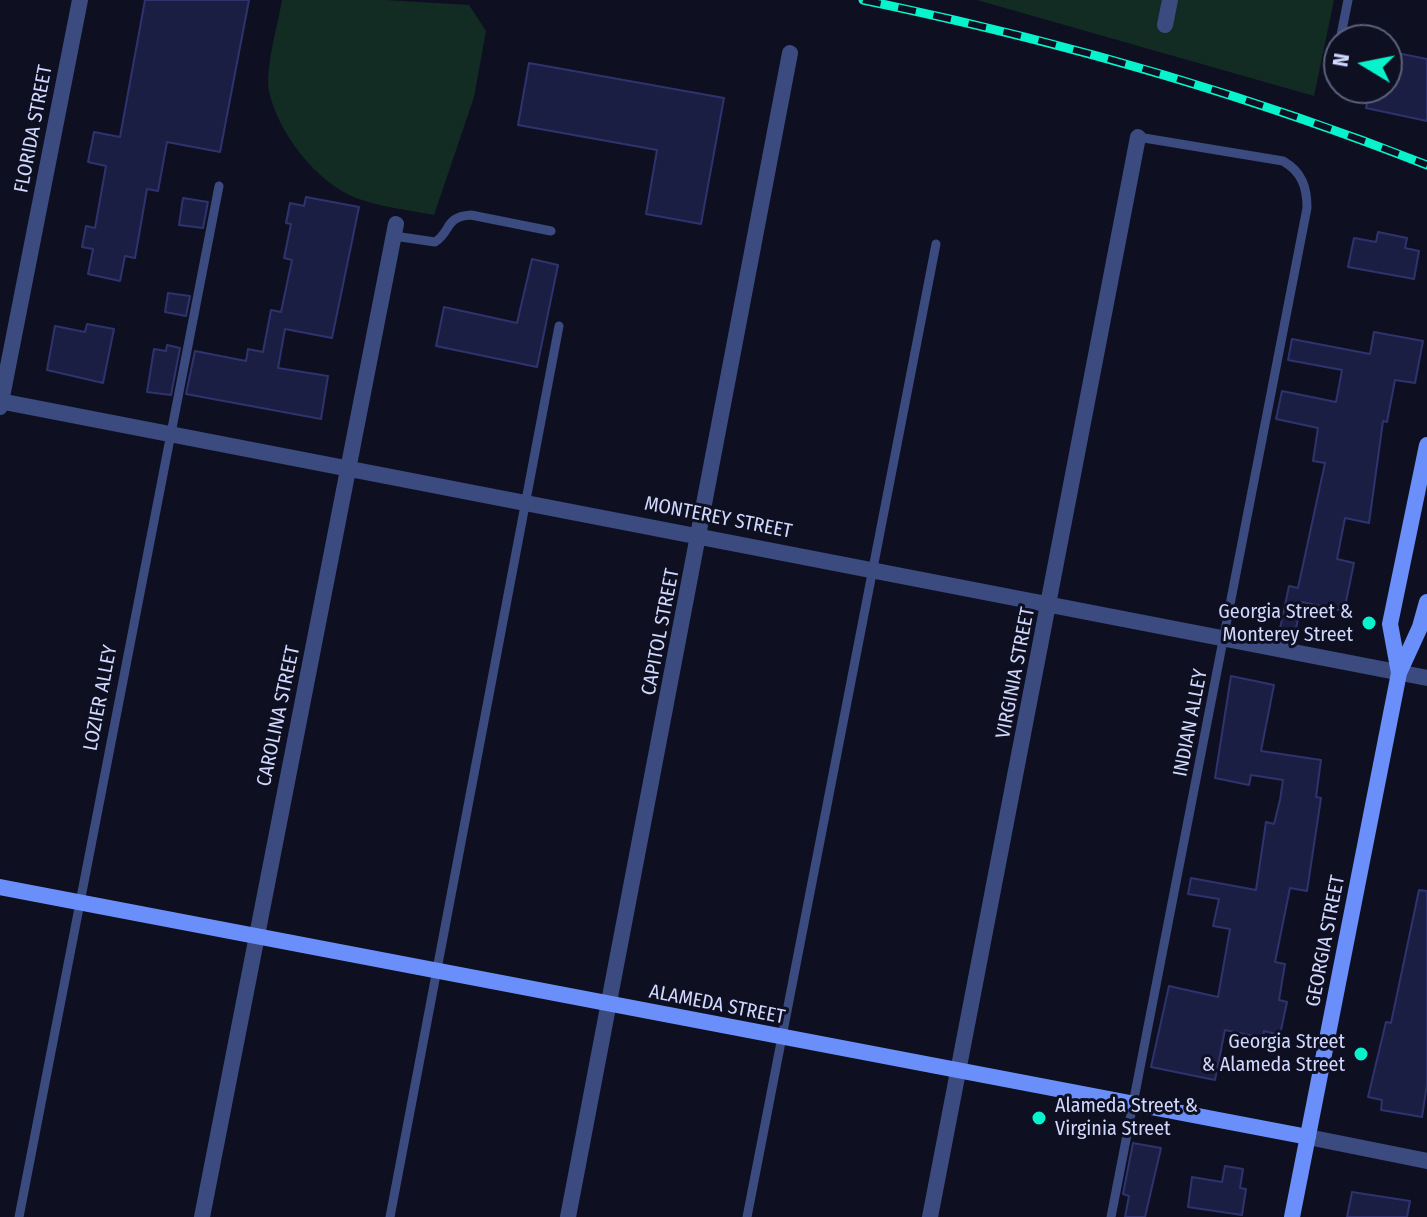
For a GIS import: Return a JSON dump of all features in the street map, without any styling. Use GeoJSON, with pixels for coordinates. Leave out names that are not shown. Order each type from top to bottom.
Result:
{"type":"FeatureCollection","features":[{"type":"Feature","properties":{"kind":"main road","name":"GEORGIA STREET"},"geometry":{"type":"LineString","coordinates":[[1399,673],[1390,624],[1427,445]]}},
{"type":"Feature","properties":{"kind":"main road","name":"GEORGIA STREET"},"geometry":{"type":"LineString","coordinates":[[1292,1217],[1399,673],[1420,627],[1427,602]]}},
{"type":"Feature","properties":{"kind":"main road","name":"ALAMEDA STREET"},"geometry":{"type":"LineString","coordinates":[[0,887],[1308,1137]]}},
{"type":"Feature","properties":{"kind":"street","name":"FLORIDA STREET"},"geometry":{"type":"LineString","coordinates":[[0,403],[80,0]]}},
{"type":"Feature","properties":{"kind":"street"},"geometry":{"type":"LineString","coordinates":[[1165,25],[1170,0]]}},
{"type":"Feature","properties":{"kind":"street","name":"CAPITOL STREET"},"geometry":{"type":"LineString","coordinates":[[568,1217],[790,53]]}},
{"type":"Feature","properties":{"kind":"street","name":"VIRGINIA STREET"},"geometry":{"type":"LineString","coordinates":[[930,1217],[1051,603],[1138,137]]}},
{"type":"Feature","properties":{"kind":"street","name":"CAROLINA STREET"},"geometry":{"type":"LineString","coordinates":[[202,1217],[254,936],[350,468],[395,230]]}},
{"type":"Feature","properties":{"kind":"street","name":"MONTEREY STREET"},"geometry":{"type":"LineString","coordinates":[[0,403],[524,500],[1427,678]]}},
{"type":"Feature","properties":{"kind":"street","name":"ALAMEDA STREET"},"geometry":{"type":"LineString","coordinates":[[1308,1137],[1427,1161]]}},
{"type":"Feature","properties":{"kind":"lane"},"geometry":{"type":"LineString","coordinates":[[1343,24],[1348,0]]}},
{"type":"Feature","properties":{"kind":"lane","name":"INDIAN ALLEY"},"geometry":{"type":"LineString","coordinates":[[1111,1217],[1226,638],[1303,235],[1307,192],[1294,168],[1283,161],[1138,137]]}},
{"type":"Feature","properties":{"kind":"lane","name":"LOZIER ALLEY"},"geometry":{"type":"LineString","coordinates":[[19,1217],[219,186]]}},
{"type":"Feature","properties":{"kind":"lane"},"geometry":{"type":"LineString","coordinates":[[395,230],[435,242],[442,237],[447,224],[459,216],[471,215],[551,231]]}},
{"type":"Feature","properties":{"kind":"lane"},"geometry":{"type":"LineString","coordinates":[[747,1217],[936,244]]}},
{"type":"Feature","properties":{"kind":"lane"},"geometry":{"type":"LineString","coordinates":[[390,1217],[559,326]]}},
{"type":"Feature","properties":{"kind":"green space"},"geometry":{"type":"Polygon","coordinates":[[[282,0],[385,0],[469,5],[486,31],[474,97],[434,215],[375,204],[341,191],[313,168],[290,139],[274,107],[268,82],[282,0]]]}},
{"type":"Feature","properties":{"kind":"green space"},"geometry":{"type":"Polygon","coordinates":[[[977,0],[1334,0],[1329,24],[1323,24],[1323,53],[1314,96],[977,0]]]}},
{"type":"Feature","properties":{"kind":"building"},"geometry":{"type":"Polygon","coordinates":[[[145,0],[249,0],[220,152],[167,142],[158,191],[147,189],[135,258],[125,256],[120,281],[88,274],[93,249],[82,247],[86,226],[95,228],[106,166],[88,162],[94,132],[120,137],[145,0]]]}},
{"type":"Feature","properties":{"kind":"building"},"geometry":{"type":"Polygon","coordinates":[[[1403,54],[1427,59],[1427,121],[1366,108],[1367,104],[1403,104],[1403,54]]]}},
{"type":"Feature","properties":{"kind":"building"},"geometry":{"type":"Polygon","coordinates":[[[529,63],[724,98],[701,224],[646,214],[657,150],[518,125],[529,63]]]}},
{"type":"Feature","properties":{"kind":"building"},"geometry":{"type":"Polygon","coordinates":[[[306,197],[359,207],[332,338],[285,329],[278,368],[328,376],[321,419],[186,394],[195,351],[246,361],[248,349],[263,352],[271,310],[281,312],[292,260],[284,258],[291,224],[286,223],[290,203],[304,206],[306,197]]]}},
{"type":"Feature","properties":{"kind":"building"},"geometry":{"type":"Polygon","coordinates":[[[183,198],[208,202],[203,228],[179,225],[183,198]]]}},
{"type":"Feature","properties":{"kind":"building"},"geometry":{"type":"Polygon","coordinates":[[[1378,232],[1407,238],[1405,248],[1419,251],[1414,279],[1348,267],[1354,238],[1376,242],[1378,232]]]}},
{"type":"Feature","properties":{"kind":"building"},"geometry":{"type":"Polygon","coordinates":[[[532,259],[558,265],[537,367],[436,346],[444,307],[517,323],[532,259]]]}},
{"type":"Feature","properties":{"kind":"building"},"geometry":{"type":"Polygon","coordinates":[[[168,293],[190,296],[186,316],[165,312],[168,293]]]}},
{"type":"Feature","properties":{"kind":"building"},"geometry":{"type":"Polygon","coordinates":[[[87,324],[114,329],[103,383],[47,370],[55,326],[85,332],[87,324]]]}},
{"type":"Feature","properties":{"kind":"building"},"geometry":{"type":"Polygon","coordinates":[[[1374,332],[1423,341],[1415,383],[1395,380],[1387,422],[1383,421],[1369,523],[1345,518],[1337,559],[1354,563],[1344,611],[1302,602],[1293,641],[1278,638],[1289,586],[1298,588],[1325,463],[1313,461],[1318,428],[1276,419],[1282,391],[1336,402],[1342,370],[1288,360],[1292,339],[1370,354],[1374,332]]]}},
{"type":"Feature","properties":{"kind":"building"},"geometry":{"type":"Polygon","coordinates":[[[167,345],[180,348],[171,395],[147,392],[154,349],[166,351],[167,345]]]}},
{"type":"Feature","properties":{"kind":"building"},"geometry":{"type":"Polygon","coordinates":[[[1231,676],[1274,685],[1261,751],[1321,760],[1316,797],[1321,798],[1307,891],[1290,888],[1275,962],[1285,964],[1279,1000],[1287,1002],[1280,1035],[1264,1031],[1263,1038],[1225,1030],[1215,1080],[1151,1067],[1169,986],[1218,997],[1230,929],[1213,926],[1219,899],[1188,894],[1191,878],[1256,890],[1266,822],[1274,824],[1280,800],[1283,780],[1251,775],[1249,785],[1215,778],[1231,676]]]}},
{"type":"Feature","properties":{"kind":"building"},"geometry":{"type":"Polygon","coordinates":[[[1419,890],[1427,891],[1427,1084],[1422,1117],[1381,1110],[1382,1100],[1368,1097],[1386,1022],[1391,1023],[1419,890]]]}},
{"type":"Feature","properties":{"kind":"building"},"geometry":{"type":"Polygon","coordinates":[[[1133,1143],[1161,1148],[1145,1217],[1125,1217],[1129,1196],[1123,1194],[1133,1143]]]}},
{"type":"Feature","properties":{"kind":"building"},"geometry":{"type":"Polygon","coordinates":[[[1225,1166],[1243,1169],[1240,1188],[1246,1189],[1242,1215],[1188,1207],[1192,1177],[1222,1182],[1225,1166]]]}},
{"type":"Feature","properties":{"kind":"building"},"geometry":{"type":"Polygon","coordinates":[[[1352,1192],[1410,1201],[1407,1217],[1347,1217],[1352,1192]]]}},
{"type":"Feature","properties":{"kind":"railway"},"geometry":{"type":"LineString","coordinates":[[863,0],[1149,70],[1289,114],[1427,165]]}},
{"type":"Feature","properties":{"kind":"place","name":"Georgia Street & Monterey Street"},"geometry":{"type":"Point","coordinates":[1369,623]}},
{"type":"Feature","properties":{"kind":"place","name":"Georgia Street & Alameda Street"},"geometry":{"type":"Point","coordinates":[1361,1054]}},
{"type":"Feature","properties":{"kind":"place","name":"Alameda Street & Virginia Street"},"geometry":{"type":"Point","coordinates":[1039,1118]}}]}
